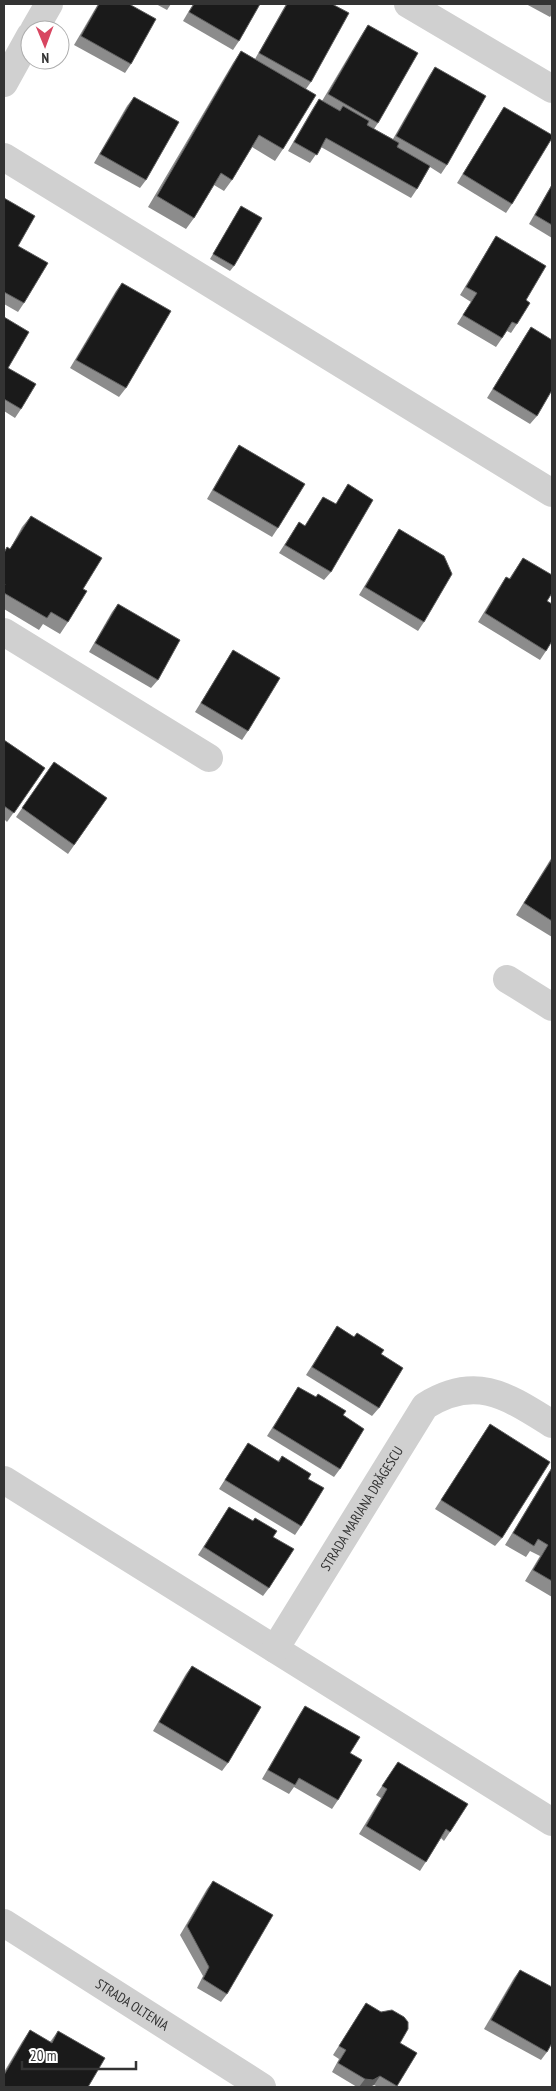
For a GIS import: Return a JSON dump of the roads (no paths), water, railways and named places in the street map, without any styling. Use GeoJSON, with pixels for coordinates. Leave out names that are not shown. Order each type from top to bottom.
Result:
{"type":"FeatureCollection","features":[{"type":"Feature","properties":{"kind":"street"},"geometry":{"type":"LineString","coordinates":[[37,20],[49,4]]}},
{"type":"Feature","properties":{"kind":"street"},"geometry":{"type":"LineString","coordinates":[[408,4],[552,89]]}},
{"type":"Feature","properties":{"kind":"street"},"geometry":{"type":"LineString","coordinates":[[4,83],[20,44]]}},
{"type":"Feature","properties":{"kind":"street"},"geometry":{"type":"LineString","coordinates":[[4,156],[552,493]]}},
{"type":"Feature","properties":{"kind":"street"},"geometry":{"type":"LineString","coordinates":[[4,632],[209,758]]}},
{"type":"Feature","properties":{"kind":"street"},"geometry":{"type":"LineString","coordinates":[[507,979],[552,1007]]}},
{"type":"Feature","properties":{"kind":"street","name":"STRADA MARIANA DRĂGESCU"},"geometry":{"type":"LineString","coordinates":[[275,1649],[425,1406],[444,1394],[488,1391],[510,1398],[552,1424]]}},
{"type":"Feature","properties":{"kind":"street"},"geometry":{"type":"LineString","coordinates":[[4,1480],[552,1822]]}},
{"type":"Feature","properties":{"kind":"street","name":"STRADA OLTENIA"},"geometry":{"type":"LineString","coordinates":[[4,1923],[262,2087]]}}]}
